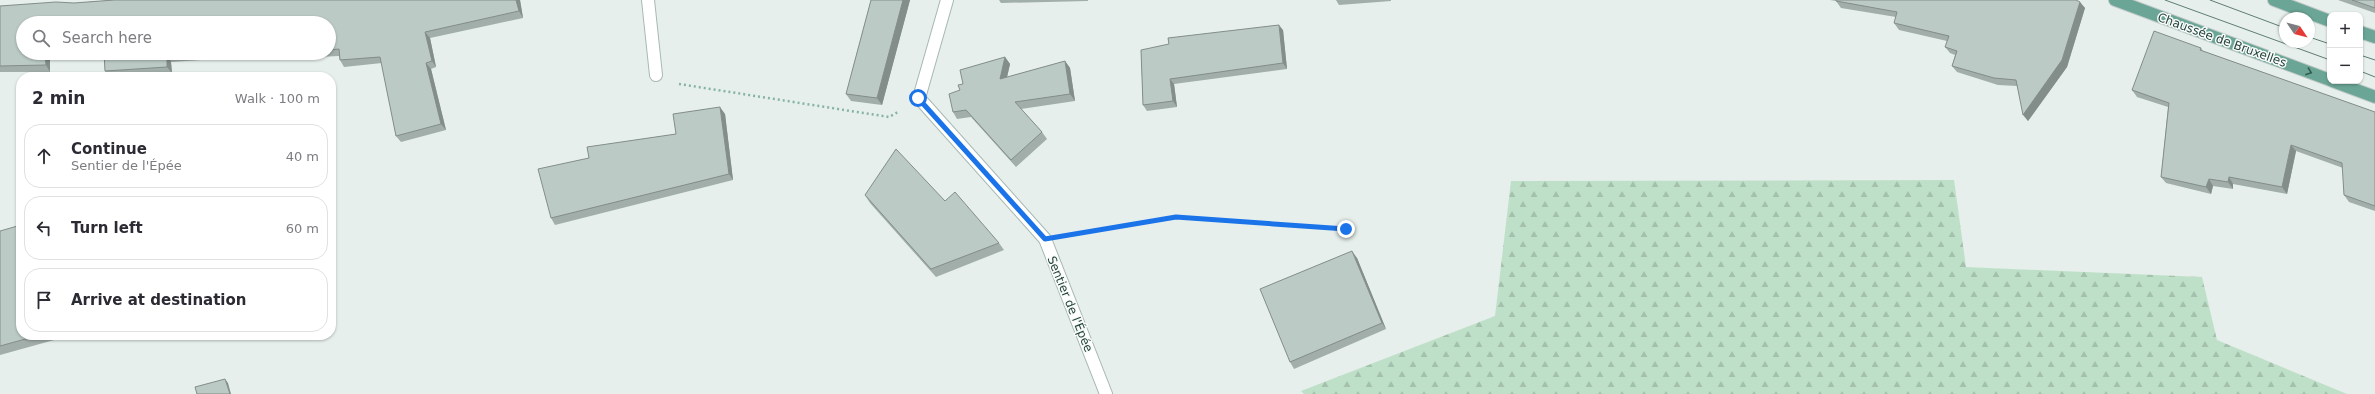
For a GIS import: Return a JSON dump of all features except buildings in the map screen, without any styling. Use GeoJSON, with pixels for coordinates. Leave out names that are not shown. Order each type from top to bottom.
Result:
{"type":"FeatureCollection","features":[{"type":"Feature","properties":{"kind":"main road","name":"Chaussée de Bruxelles"},"geometry":{"type":"LineString","coordinates":[[2115,0],[2327,80]]}},
{"type":"Feature","properties":{"kind":"main road"},"geometry":{"type":"LineString","coordinates":[[2274,0],[2327,19]]}},
{"type":"Feature","properties":{"kind":"main road"},"geometry":{"type":"LineString","coordinates":[[2363,33],[2375,37]]}},
{"type":"Feature","properties":{"kind":"main road","name":"Chaussée de Bruxelles"},"geometry":{"type":"LineString","coordinates":[[2339,84],[2375,97]]}},
{"type":"Feature","properties":{"kind":"street"},"geometry":{"type":"LineString","coordinates":[[648,0],[656,75]]}},
{"type":"Feature","properties":{"kind":"street"},"geometry":{"type":"LineString","coordinates":[[918,98],[948,0]]}},
{"type":"Feature","properties":{"kind":"street","name":"Sentier de l'Épée"},"geometry":{"type":"LineString","coordinates":[[918,98],[1045,239],[1106,394]]}},
{"type":"Feature","properties":{"kind":"path"},"geometry":{"type":"LineString","coordinates":[[656,75],[668,82],[889,117],[918,98]]}},
{"type":"Feature","properties":{"kind":"path"},"geometry":{"type":"LineString","coordinates":[[1045,239],[1176,217],[1346,229]]}},
{"type":"Feature","properties":{"kind":"green space"},"geometry":{"type":"Polygon","coordinates":[[[1954,180],[1966,267],[2202,277],[2217,340],[2347,394],[1304,394],[1301,391],[1495,316],[1511,181],[1954,180]]]}},
{"type":"Feature","properties":{"kind":"tram line"},"geometry":{"type":"LineString","coordinates":[[2165,0],[2327,59]]}},
{"type":"Feature","properties":{"kind":"tram line"},"geometry":{"type":"LineString","coordinates":[[2210,0],[2279,26]]}},
{"type":"Feature","properties":{"kind":"tram line"},"geometry":{"type":"LineString","coordinates":[[2315,39],[2327,43]]}},
{"type":"Feature","properties":{"kind":"tram line"},"geometry":{"type":"LineString","coordinates":[[2363,56],[2375,60]]}},
{"type":"Feature","properties":{"kind":"tram line"},"geometry":{"type":"LineString","coordinates":[[2363,72],[2375,77]]}},
{"type":"Feature","properties":{"kind":"route"},"geometry":{"type":"LineString","coordinates":[[918,98],[1045,239],[1176,217],[1346,229]]}}]}
